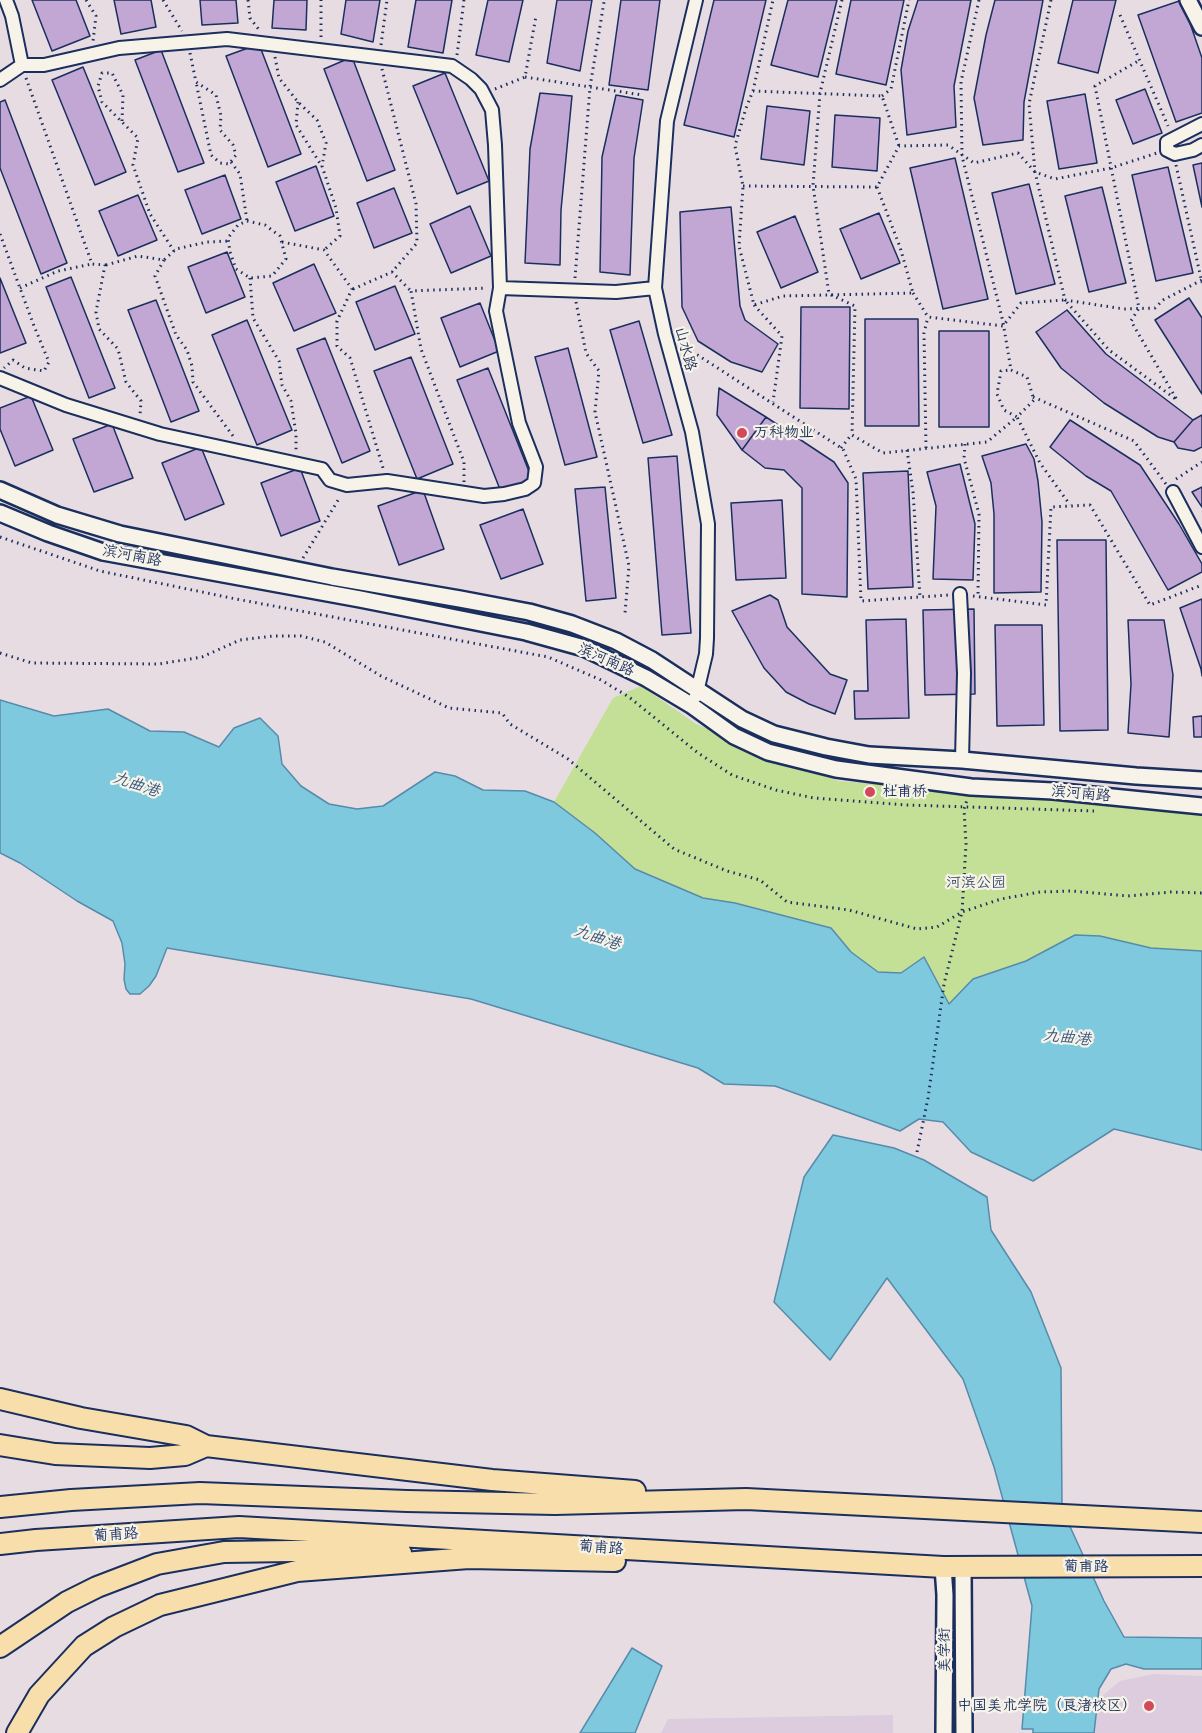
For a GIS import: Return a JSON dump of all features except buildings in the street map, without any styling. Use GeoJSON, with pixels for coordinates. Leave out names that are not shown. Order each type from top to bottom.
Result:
{"type":"FeatureCollection","features":[{"type":"Feature","properties":{"kind":"main road"},"geometry":{"type":"LineString","coordinates":[[0,1399],[81,1418],[186,1436],[206,1446],[492,1480],[746,1499],[1202,1522]]}},
{"type":"Feature","properties":{"kind":"main road"},"geometry":{"type":"LineString","coordinates":[[0,1445],[55,1454],[150,1458],[185,1455],[206,1446]]}},
{"type":"Feature","properties":{"kind":"main road"},"geometry":{"type":"LineString","coordinates":[[0,1507],[71,1500],[200,1493],[555,1504],[746,1499]]}},
{"type":"Feature","properties":{"kind":"main road","name":"葡甫路"},"geometry":{"type":"LineString","coordinates":[[0,1544],[238,1527],[963,1568],[1202,1566]]}},
{"type":"Feature","properties":{"kind":"main road"},"geometry":{"type":"LineString","coordinates":[[0,1647],[67,1602],[97,1587],[157,1564],[224,1552],[360,1550],[469,1558],[737,1564],[854,1563]]}},
{"type":"Feature","properties":{"kind":"main road"},"geometry":{"type":"LineString","coordinates":[[17,1733],[39,1695],[84,1646],[114,1627],[160,1605],[297,1571],[469,1558]]}},
{"type":"Feature","properties":{"kind":"street"},"geometry":{"type":"LineString","coordinates":[[6,0],[12,16],[22,65]]}},
{"type":"Feature","properties":{"kind":"street","name":"山水路"},"geometry":{"type":"LineString","coordinates":[[691,705],[698,690],[707,638],[708,524],[692,432],[655,288],[667,121],[696,0]]}},
{"type":"Feature","properties":{"kind":"street"},"geometry":{"type":"LineString","coordinates":[[1188,0],[1202,27]]}},
{"type":"Feature","properties":{"kind":"street"},"geometry":{"type":"LineString","coordinates":[[0,80],[22,65],[44,65],[119,48],[227,39],[452,66],[471,79],[484,94],[492,110],[500,288],[496,311],[519,423],[536,467],[534,483],[525,489],[484,496],[387,481],[347,485],[330,480],[322,469],[160,434],[66,405],[0,378]]}},
{"type":"Feature","properties":{"kind":"street"},"geometry":{"type":"LineString","coordinates":[[1172,148],[1202,124]]}},
{"type":"Feature","properties":{"kind":"street"},"geometry":{"type":"LineString","coordinates":[[1172,148],[1192,150],[1202,145]]}},
{"type":"Feature","properties":{"kind":"street"},"geometry":{"type":"LineString","coordinates":[[500,288],[616,292],[655,288]]}},
{"type":"Feature","properties":{"kind":"street"},"geometry":{"type":"LineString","coordinates":[[1170,488],[1202,547]]}},
{"type":"Feature","properties":{"kind":"street"},"geometry":{"type":"LineString","coordinates":[[0,490],[91,527],[296,570],[460,598],[529,612],[572,624],[616,641],[652,660],[742,719],[774,734],[805,742],[869,755],[962,760],[1202,780]]}},
{"type":"Feature","properties":{"kind":"street","name":"滨河南路"},"geometry":{"type":"LineString","coordinates":[[0,513],[103,552],[360,598],[536,634],[584,648],[646,678],[691,705],[734,736],[768,752],[854,772],[972,787],[1053,791],[1202,806]]}},
{"type":"Feature","properties":{"kind":"street"},"geometry":{"type":"LineString","coordinates":[[960,594],[964,673],[962,760]]}},
{"type":"Feature","properties":{"kind":"street","name":"美学街"},"geometry":{"type":"LineString","coordinates":[[943,1567],[945,1595],[944,1733]]}},
{"type":"Feature","properties":{"kind":"street","name":"美学街"},"geometry":{"type":"LineString","coordinates":[[963,1568],[964,1733]]}},
{"type":"Feature","properties":{"kind":"path"},"geometry":{"type":"LineString","coordinates":[[86,0],[96,16],[92,54],[102,73],[98,86],[102,102],[138,138],[133,165],[150,214],[174,251]]}},
{"type":"Feature","properties":{"kind":"path"},"geometry":{"type":"LineString","coordinates":[[163,0],[188,42],[196,82],[211,156],[220,163],[229,164],[236,155],[233,145],[220,130],[221,116],[216,95],[196,82]]}},
{"type":"Feature","properties":{"kind":"path"},"geometry":{"type":"LineString","coordinates":[[248,0],[250,18],[262,33]]}},
{"type":"Feature","properties":{"kind":"path"},"geometry":{"type":"LineString","coordinates":[[321,0],[321,50]]}},
{"type":"Feature","properties":{"kind":"path"},"geometry":{"type":"LineString","coordinates":[[387,0],[379,57],[416,204],[417,243],[392,272],[352,289],[337,321],[337,346],[350,358],[387,481]]}},
{"type":"Feature","properties":{"kind":"path"},"geometry":{"type":"LineString","coordinates":[[455,69],[464,0]]}},
{"type":"Feature","properties":{"kind":"path"},"geometry":{"type":"LineString","coordinates":[[772,403],[782,336],[754,304],[739,246],[743,186],[735,146],[753,91],[773,0]]}},
{"type":"Feature","properties":{"kind":"path"},"geometry":{"type":"LineString","coordinates":[[829,294],[813,186],[820,93],[842,0]]}},
{"type":"Feature","properties":{"kind":"path"},"geometry":{"type":"LineString","coordinates":[[753,91],[882,96],[891,89],[909,0]]}},
{"type":"Feature","properties":{"kind":"path"},"geometry":{"type":"LineString","coordinates":[[980,0],[961,82],[962,156],[1004,326],[1011,370]]}},
{"type":"Feature","properties":{"kind":"path"},"geometry":{"type":"LineString","coordinates":[[1051,0],[1029,104],[1035,172],[1065,300],[1108,350],[1177,400],[1131,321],[1139,308],[1095,86],[1140,60]]}},
{"type":"Feature","properties":{"kind":"path"},"geometry":{"type":"LineString","coordinates":[[604,2],[590,87],[574,290],[585,353],[599,371],[595,412],[629,566],[626,613]]}},
{"type":"Feature","properties":{"kind":"path"},"geometry":{"type":"LineString","coordinates":[[1004,326],[1021,303],[1065,300],[1124,309],[1155,308],[1163,300],[1202,281],[1172,148],[1140,60],[1120,15]]}},
{"type":"Feature","properties":{"kind":"path"},"geometry":{"type":"LineString","coordinates":[[525,77],[536,16]]}},
{"type":"Feature","properties":{"kind":"path"},"geometry":{"type":"LineString","coordinates":[[274,48],[279,78],[298,102],[317,120],[326,143],[322,166]]}},
{"type":"Feature","properties":{"kind":"path"},"geometry":{"type":"LineString","coordinates":[[22,65],[92,264]]}},
{"type":"Feature","properties":{"kind":"path"},"geometry":{"type":"LineString","coordinates":[[102,73],[112,73],[123,94],[122,121]]}},
{"type":"Feature","properties":{"kind":"path"},"geometry":{"type":"LineString","coordinates":[[484,94],[525,77],[642,95]]}},
{"type":"Feature","properties":{"kind":"path"},"geometry":{"type":"LineString","coordinates":[[882,96],[899,146],[877,187],[900,247],[912,292],[928,317],[924,333],[926,448]]}},
{"type":"Feature","properties":{"kind":"path"},"geometry":{"type":"LineString","coordinates":[[298,102],[296,125],[322,166],[336,208],[340,236],[324,250]]}},
{"type":"Feature","properties":{"kind":"path"},"geometry":{"type":"LineString","coordinates":[[899,146],[948,145],[974,163],[1018,153],[1035,172],[1055,179],[1111,168],[1172,148]]}},
{"type":"Feature","properties":{"kind":"path"},"geometry":{"type":"LineString","coordinates":[[231,162],[240,174],[247,221]]}},
{"type":"Feature","properties":{"kind":"path"},"geometry":{"type":"LineString","coordinates":[[743,186],[877,187]]}},
{"type":"Feature","properties":{"kind":"path"},"geometry":{"type":"LineString","coordinates":[[247,221],[265,225],[280,236],[286,259],[272,276],[250,278],[236,269],[228,238],[238,225],[247,221]]}},
{"type":"Feature","properties":{"kind":"path"},"geometry":{"type":"LineString","coordinates":[[0,234],[49,362],[44,371],[25,368],[14,360],[0,371]]}},
{"type":"Feature","properties":{"kind":"path"},"geometry":{"type":"LineString","coordinates":[[229,241],[207,242],[174,251],[164,260],[155,276],[176,335],[187,350],[192,366],[193,382],[244,452]]}},
{"type":"Feature","properties":{"kind":"path"},"geometry":{"type":"LineString","coordinates":[[282,242],[324,250],[352,289]]}},
{"type":"Feature","properties":{"kind":"path"},"geometry":{"type":"LineString","coordinates":[[20,288],[58,272],[92,264],[105,265],[138,256],[164,260]]}},
{"type":"Feature","properties":{"kind":"path"},"geometry":{"type":"LineString","coordinates":[[105,265],[96,312],[99,329],[118,349],[126,382],[141,401],[139,427]]}},
{"type":"Feature","properties":{"kind":"path"},"geometry":{"type":"LineString","coordinates":[[392,272],[411,291],[421,349],[464,462],[464,493]]}},
{"type":"Feature","properties":{"kind":"path"},"geometry":{"type":"LineString","coordinates":[[250,278],[253,318],[279,361],[282,385],[291,401],[296,434],[296,463]]}},
{"type":"Feature","properties":{"kind":"path"},"geometry":{"type":"LineString","coordinates":[[411,291],[500,288]]}},
{"type":"Feature","properties":{"kind":"path"},"geometry":{"type":"LineString","coordinates":[[754,304],[783,296],[912,292]]}},
{"type":"Feature","properties":{"kind":"path"},"geometry":{"type":"LineString","coordinates":[[829,294],[855,306],[852,434],[842,448]]}},
{"type":"Feature","properties":{"kind":"path"},"geometry":{"type":"LineString","coordinates":[[928,317],[1004,326]]}},
{"type":"Feature","properties":{"kind":"path"},"geometry":{"type":"LineString","coordinates":[[665,334],[842,448],[856,479],[861,602],[960,594],[1046,605],[1051,507],[1090,505],[1150,605],[1202,585]]}},
{"type":"Feature","properties":{"kind":"path"},"geometry":{"type":"LineString","coordinates":[[852,434],[883,453],[987,442],[1017,417],[1034,400],[1028,377],[1011,370],[1001,371],[996,394],[1004,410],[1017,417],[1040,463],[1070,506]]}},
{"type":"Feature","properties":{"kind":"path"},"geometry":{"type":"LineString","coordinates":[[1033,398],[1134,441],[1170,488],[1202,462]]}},
{"type":"Feature","properties":{"kind":"path"},"geometry":{"type":"LineString","coordinates":[[966,444],[964,458],[979,514],[978,597]]}},
{"type":"Feature","properties":{"kind":"path"},"geometry":{"type":"LineString","coordinates":[[907,450],[913,492],[920,597]]}},
{"type":"Feature","properties":{"kind":"path"},"geometry":{"type":"LineString","coordinates":[[296,570],[347,485]]}},
{"type":"Feature","properties":{"kind":"path"},"geometry":{"type":"LineString","coordinates":[[0,537],[100,571],[548,657],[601,680],[629,697],[699,753],[732,775],[776,790],[814,798],[964,809],[1100,812]]}},
{"type":"Feature","properties":{"kind":"path"},"geometry":{"type":"LineString","coordinates":[[0,653],[32,663],[159,664],[202,657],[240,640],[273,636],[301,636],[325,642],[381,676],[449,708],[502,713],[510,724],[568,759],[674,849],[727,871],[760,880],[787,902],[849,910],[917,929],[937,927],[962,912],[1001,899],[1040,892],[1072,891],[1128,896],[1171,892],[1202,893]]}},
{"type":"Feature","properties":{"kind":"path"},"geometry":{"type":"LineString","coordinates":[[917,1152],[928,1098],[944,984],[962,912],[966,844],[964,809],[972,787]]}},
{"type":"Feature","properties":{"kind":"shaded area","name":"中国美术学院（良渚校区）"},"geometry":{"type":"Polygon","coordinates":[[[1153,1674],[1202,1676],[1202,1733],[1090,1733],[1092,1716],[1101,1697],[1120,1681],[1153,1674]]]}},
{"type":"Feature","properties":{"kind":"shaded area"},"geometry":{"type":"Polygon","coordinates":[[[893,1715],[893,1733],[661,1733],[668,1719],[893,1715]]]}},
{"type":"Feature","properties":{"kind":"green space","name":"河滨公园"},"geometry":{"type":"Polygon","coordinates":[[[641,686],[696,724],[838,781],[1155,806],[1202,814],[1202,951],[1151,948],[1100,936],[1075,935],[1026,961],[973,979],[949,1004],[901,973],[878,972],[851,952],[831,928],[735,903],[703,898],[635,869],[595,833],[554,802],[613,698],[641,686]]]}},
{"type":"Feature","properties":{"kind":"water","name":"九曲港"},"geometry":{"type":"Polygon","coordinates":[[[0,700],[54,716],[108,709],[150,731],[184,732],[219,747],[234,728],[260,718],[278,736],[282,764],[301,786],[329,804],[357,809],[383,806],[435,772],[455,776],[483,790],[525,791],[554,802],[595,833],[635,869],[703,898],[735,903],[831,928],[851,952],[878,972],[901,973],[924,957],[949,1004],[973,979],[1026,961],[1075,935],[1100,936],[1151,948],[1202,951],[1202,1150],[1114,1129],[1033,1181],[971,1152],[943,1122],[919,1119],[900,1131],[775,1086],[724,1084],[698,1068],[471,999],[167,948],[156,976],[149,986],[140,994],[130,994],[126,989],[124,979],[125,964],[122,943],[113,921],[0,853],[0,700]]]}},
{"type":"Feature","properties":{"kind":"water"},"geometry":{"type":"Polygon","coordinates":[[[833,1135],[894,1148],[924,1160],[987,1197],[991,1230],[1031,1292],[1061,1368],[1062,1509],[1104,1601],[1124,1637],[1202,1638],[1202,1669],[1144,1669],[1126,1664],[1111,1669],[1099,1689],[1094,1733],[1033,1733],[1033,1729],[1022,1729],[1032,1606],[994,1467],[963,1379],[887,1278],[830,1360],[774,1302],[804,1177],[833,1135]]]}},
{"type":"Feature","properties":{"kind":"water"},"geometry":{"type":"Polygon","coordinates":[[[632,1648],[662,1666],[635,1733],[580,1733],[632,1648]]]}},
{"type":"Feature","properties":{"kind":"place","name":"万科物业"},"geometry":{"type":"Point","coordinates":[742,433]}},
{"type":"Feature","properties":{"kind":"place","name":"杜甫桥"},"geometry":{"type":"Point","coordinates":[870,792]}},
{"type":"Feature","properties":{"kind":"place","name":"中国美术学院（良渚校区）"},"geometry":{"type":"Point","coordinates":[1149,1706]}}]}
